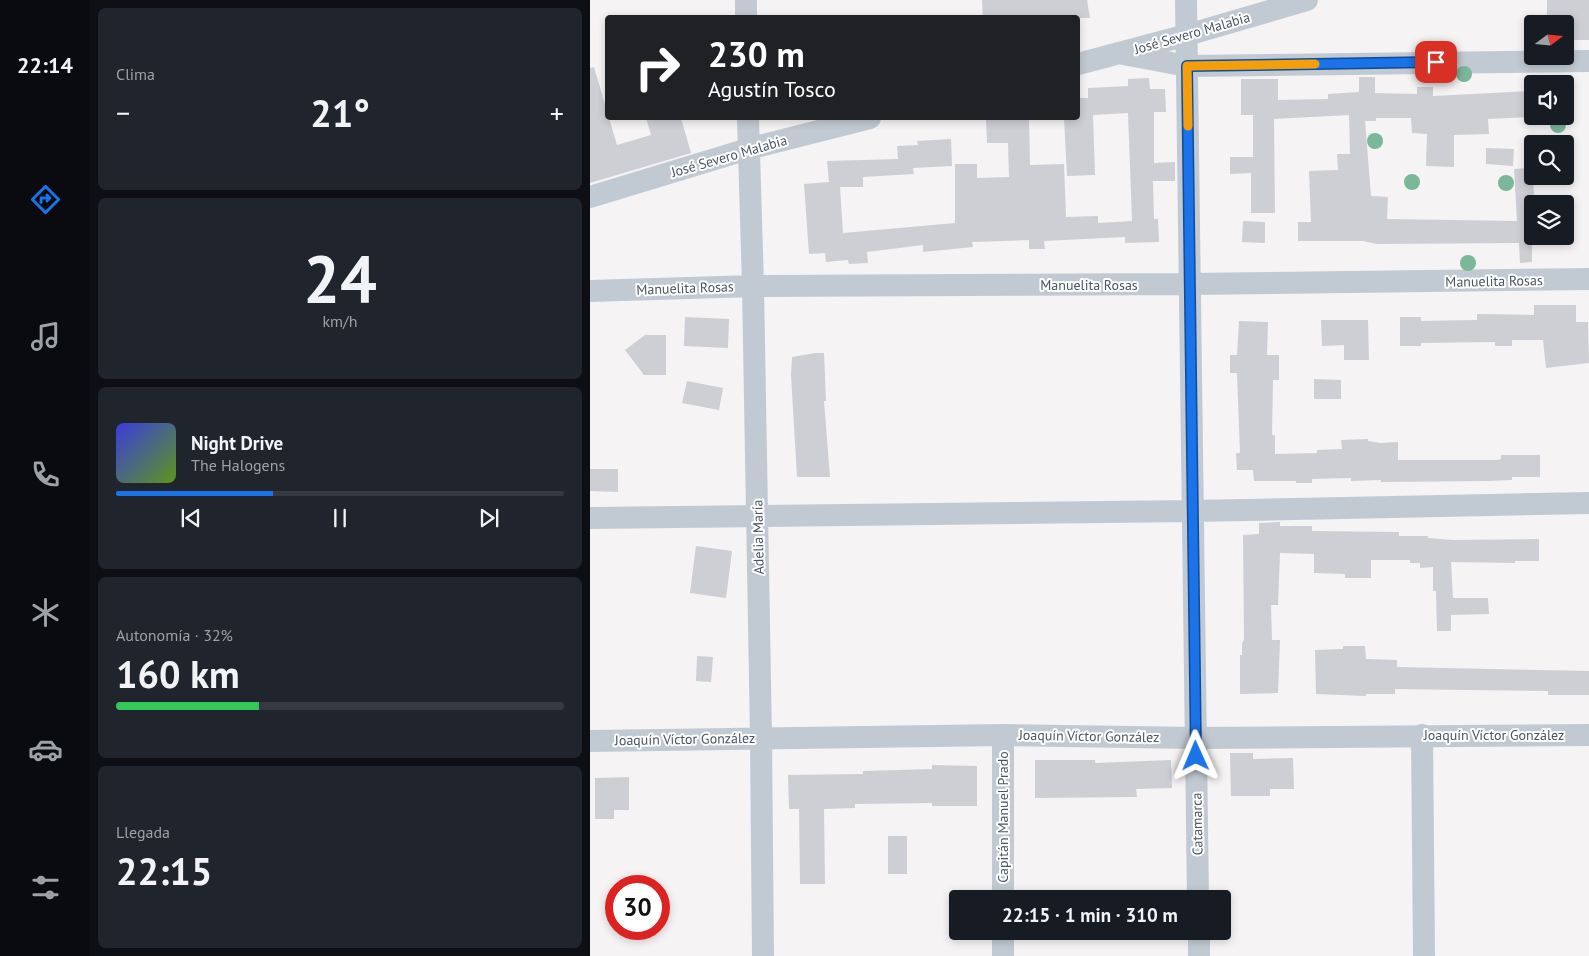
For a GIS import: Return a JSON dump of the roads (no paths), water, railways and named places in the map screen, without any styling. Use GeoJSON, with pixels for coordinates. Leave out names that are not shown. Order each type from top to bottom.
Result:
{"type":"FeatureCollection","features":[{"type":"Feature","properties":{"kind":"street"},"geometry":{"type":"LineString","coordinates":[[746,0],[746,15]]}},
{"type":"Feature","properties":{"kind":"street","name":"Catamarca"},"geometry":{"type":"LineString","coordinates":[[1186,0],[1198,890]]}},
{"type":"Feature","properties":{"kind":"street","name":"José Severo Malabia"},"geometry":{"type":"LineString","coordinates":[[1080,63],[1187,36],[1307,0]]}},
{"type":"Feature","properties":{"kind":"street"},"geometry":{"type":"LineString","coordinates":[[1118,53],[1187,66],[1589,60]]}},
{"type":"Feature","properties":{"kind":"street","name":"Adelia María"},"geometry":{"type":"LineString","coordinates":[[748,120],[753,286],[763,956]]}},
{"type":"Feature","properties":{"kind":"street","name":"José Severo Malabia"},"geometry":{"type":"LineString","coordinates":[[590,197],[748,149],[862,120]]}},
{"type":"Feature","properties":{"kind":"street","name":"Manuelita Rosas"},"geometry":{"type":"LineString","coordinates":[[590,291],[753,286],[1190,284],[1589,279]]}},
{"type":"Feature","properties":{"kind":"street"},"geometry":{"type":"LineString","coordinates":[[590,518],[1192,511],[1589,503]]}},
{"type":"Feature","properties":{"kind":"street","name":"Joaquín Víctor González"},"geometry":{"type":"LineString","coordinates":[[590,741],[761,737],[1003,735],[1196,738],[1589,735]]}},
{"type":"Feature","properties":{"kind":"street","name":"Capitán Manuel Prado"},"geometry":{"type":"LineString","coordinates":[[1003,735],[1003,890]]}},
{"type":"Feature","properties":{"kind":"street"},"geometry":{"type":"LineString","coordinates":[[1422,735],[1424,956]]}},
{"type":"Feature","properties":{"kind":"street"},"geometry":{"type":"LineString","coordinates":[[1003,940],[1003,956]]}},
{"type":"Feature","properties":{"kind":"street"},"geometry":{"type":"LineString","coordinates":[[1199,940],[1200,956]]}}]}
